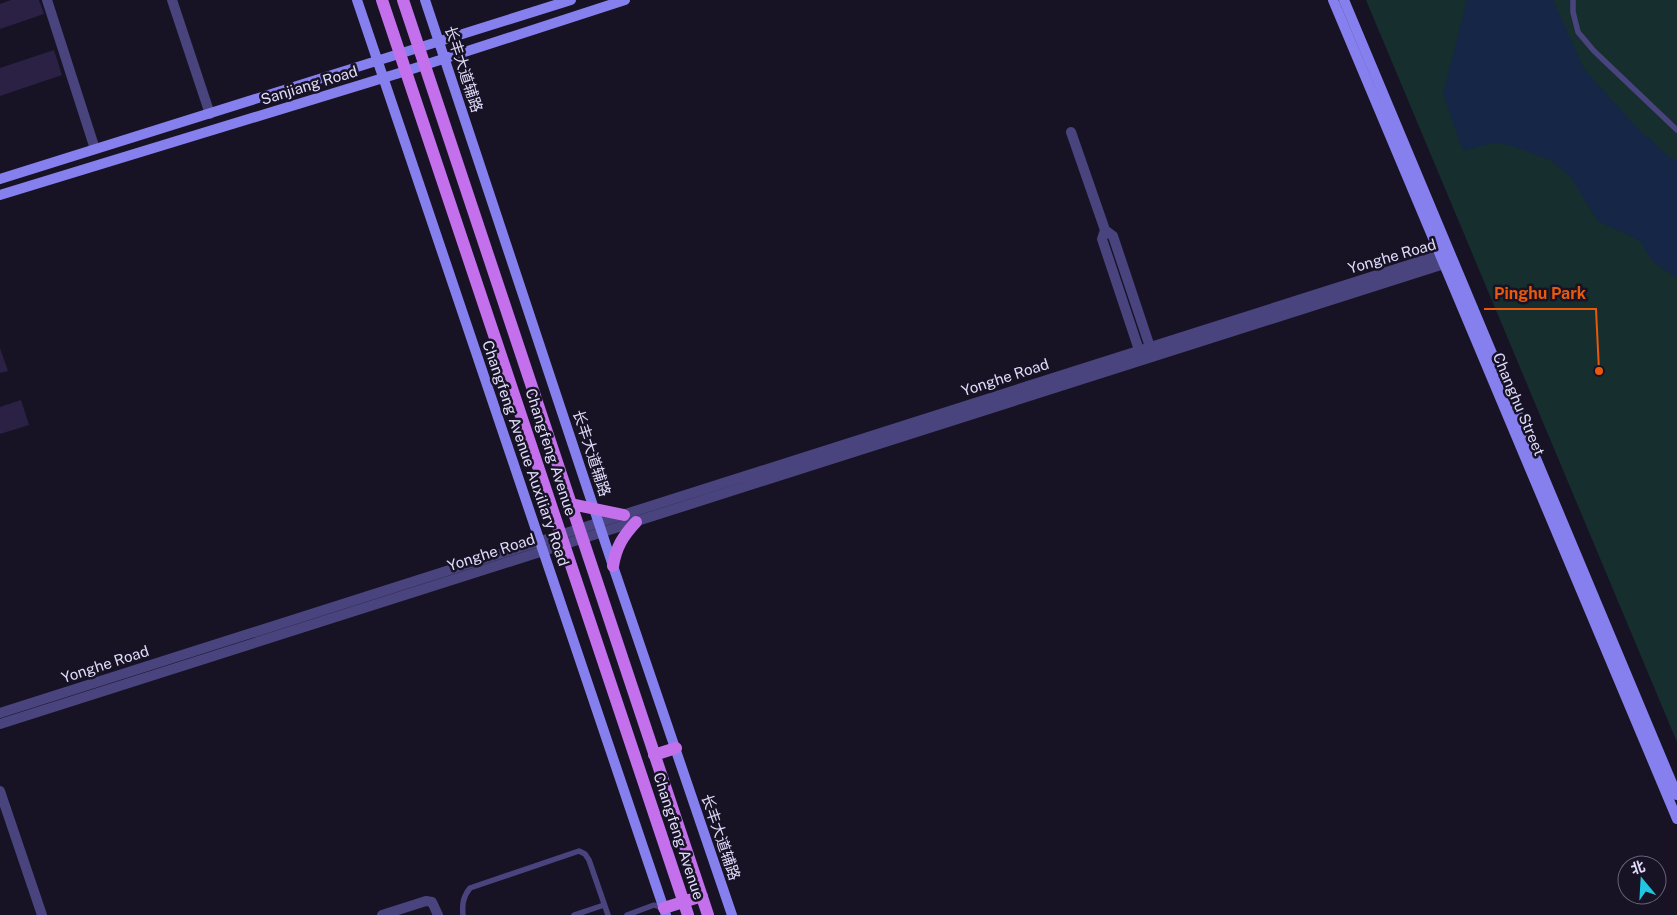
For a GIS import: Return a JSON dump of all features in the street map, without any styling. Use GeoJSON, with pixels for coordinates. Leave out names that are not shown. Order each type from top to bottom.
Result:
{"type":"FeatureCollection","features":[{"type":"Feature","properties":{"kind":"main road","name":"Changfeng Avenue Auxiliary Road"},"geometry":{"type":"LineString","coordinates":[[357,0],[664,913]]}},
{"type":"Feature","properties":{"kind":"main road","name":"Changfeng Avenue"},"geometry":{"type":"LineString","coordinates":[[382,0],[688,915]]}},
{"type":"Feature","properties":{"kind":"main road","name":"Changfeng Avenue"},"geometry":{"type":"LineString","coordinates":[[403,0],[708,915]]}},
{"type":"Feature","properties":{"kind":"main road","name":"长丰大道辅路"},"geometry":{"type":"LineString","coordinates":[[425,0],[613,566],[732,915]]}},
{"type":"Feature","properties":{"kind":"main road","name":"Sanjiang Road"},"geometry":{"type":"LineString","coordinates":[[0,179],[571,0]]}},
{"type":"Feature","properties":{"kind":"main road","name":"Sanjiang Road"},"geometry":{"type":"LineString","coordinates":[[0,195],[384,78],[625,0]]}},
{"type":"Feature","properties":{"kind":"main road","name":"Changhu Street"},"geometry":{"type":"LineString","coordinates":[[1333,0],[1677,820]]}},
{"type":"Feature","properties":{"kind":"main road","name":"Changhu Street"},"geometry":{"type":"LineString","coordinates":[[1344,0],[1677,795]]}},
{"type":"Feature","properties":{"kind":"main road"},"geometry":{"type":"LineString","coordinates":[[571,504],[624,515]]}},
{"type":"Feature","properties":{"kind":"main road"},"geometry":{"type":"LineString","coordinates":[[613,566],[615,553],[622,537],[636,522]]}},
{"type":"Feature","properties":{"kind":"main road"},"geometry":{"type":"LineString","coordinates":[[654,755],[676,748]]}},
{"type":"Feature","properties":{"kind":"main road"},"geometry":{"type":"LineString","coordinates":[[664,913],[684,902],[702,896]]}},
{"type":"Feature","properties":{"kind":"street"},"geometry":{"type":"LineString","coordinates":[[46,0],[95,149]]}},
{"type":"Feature","properties":{"kind":"street"},"geometry":{"type":"LineString","coordinates":[[172,0],[210,114]]}},
{"type":"Feature","properties":{"kind":"street"},"geometry":{"type":"LineString","coordinates":[[1071,132],[1105,230],[1113,236],[1148,359]]}},
{"type":"Feature","properties":{"kind":"street","name":"Yonghe Road"},"geometry":{"type":"LineString","coordinates":[[601,528],[624,515],[1144,349],[1452,256]]}},
{"type":"Feature","properties":{"kind":"street","name":"Yonghe Road"},"geometry":{"type":"LineString","coordinates":[[0,713],[581,534],[601,528],[636,522],[1148,359],[1442,259]]}},
{"type":"Feature","properties":{"kind":"street","name":"Yonghe Road"},"geometry":{"type":"LineString","coordinates":[[0,724],[542,546]]}},
{"type":"Feature","properties":{"kind":"street"},"geometry":{"type":"LineString","coordinates":[[0,791],[42,915]]}},
{"type":"Feature","properties":{"kind":"street"},"geometry":{"type":"LineString","coordinates":[[0,812],[36,915]]}},
{"type":"Feature","properties":{"kind":"street"},"geometry":{"type":"LineString","coordinates":[[382,915],[426,901],[432,902],[438,915]]}},
{"type":"Feature","properties":{"kind":"lane"},"geometry":{"type":"LineString","coordinates":[[1573,0],[1573,12],[1578,32],[1594,51],[1677,130]]}},
{"type":"Feature","properties":{"kind":"lane"},"geometry":{"type":"LineString","coordinates":[[463,915],[462,905],[465,894],[470,888],[579,851],[585,854],[589,860],[608,915]]}},
{"type":"Feature","properties":{"kind":"lane"},"geometry":{"type":"LineString","coordinates":[[574,915],[604,905]]}},
{"type":"Feature","properties":{"kind":"lane"},"geometry":{"type":"LineString","coordinates":[[628,915],[654,905],[664,913]]}},
{"type":"Feature","properties":{"kind":"green space"},"geometry":{"type":"Polygon","coordinates":[[[1366,0],[1677,0],[1677,742],[1366,0]]]}},
{"type":"Feature","properties":{"kind":"water"},"geometry":{"type":"Polygon","coordinates":[[[1467,0],[1553,0],[1584,69],[1635,126],[1668,156],[1677,161],[1677,278],[1652,261],[1639,240],[1598,221],[1570,176],[1552,161],[1512,146],[1496,143],[1463,151],[1443,94],[1467,0]]]}},
{"type":"Feature","properties":{"kind":"building"},"geometry":{"type":"Polygon","coordinates":[[[11,0],[39,0],[44,14],[0,29],[0,4],[11,0]]]}},
{"type":"Feature","properties":{"kind":"building"},"geometry":{"type":"Polygon","coordinates":[[[54,50],[62,75],[0,96],[0,68],[54,50]]]}},
{"type":"Feature","properties":{"kind":"building"},"geometry":{"type":"Polygon","coordinates":[[[0,348],[8,371],[0,373],[0,348]]]}},
{"type":"Feature","properties":{"kind":"building"},"geometry":{"type":"Polygon","coordinates":[[[21,400],[29,425],[0,434],[0,407],[21,400]]]}},
{"type":"Feature","properties":{"kind":"place","name":"Pinghu Park"},"geometry":{"type":"Point","coordinates":[1599,371]}}]}
